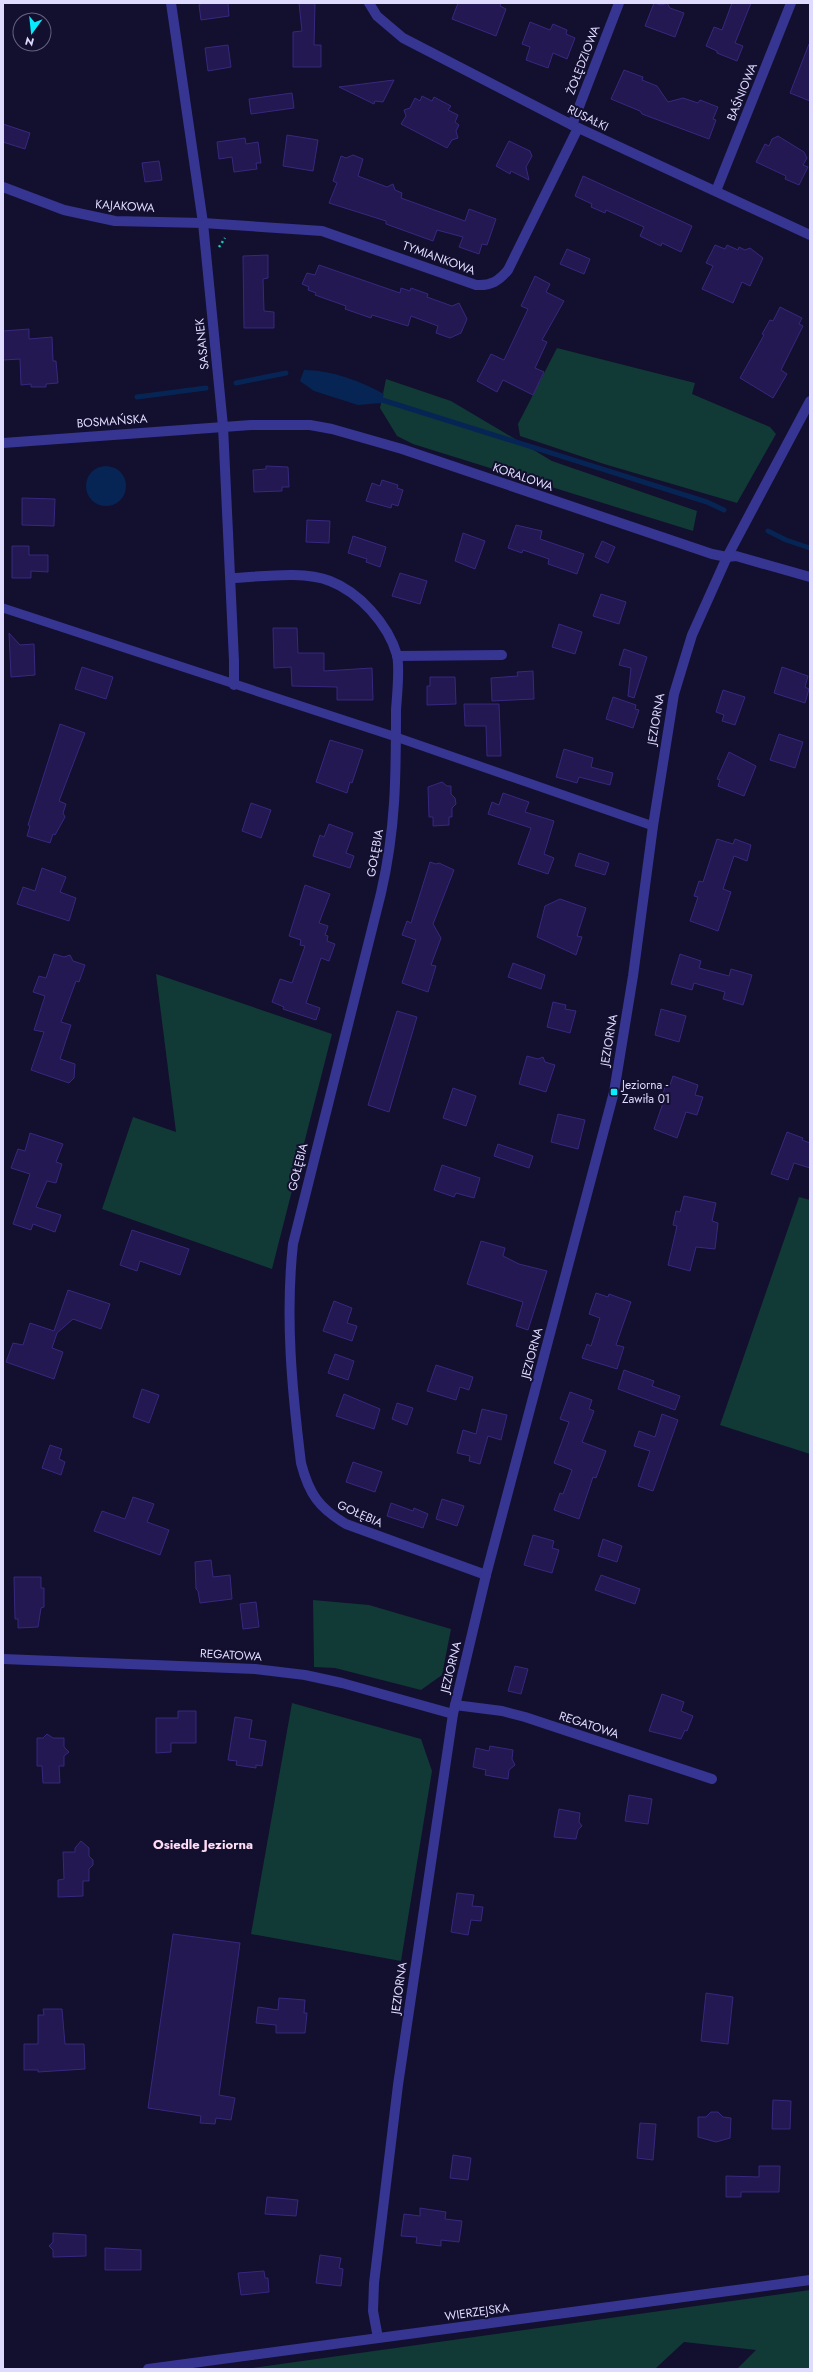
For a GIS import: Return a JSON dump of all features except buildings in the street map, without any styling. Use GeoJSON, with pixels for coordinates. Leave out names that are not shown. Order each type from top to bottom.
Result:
{"type":"FeatureCollection","features":[{"type":"Feature","properties":{"kind":"street","name":"SASANEK"},"geometry":{"type":"LineString","coordinates":[[170,3],[203,223],[223,426],[231,578],[234,685]]}},
{"type":"Feature","properties":{"kind":"street","name":"RUSAŁKI"},"geometry":{"type":"LineString","coordinates":[[368,3],[382,22],[403,38],[575,127],[810,235]]}},
{"type":"Feature","properties":{"kind":"street","name":"ŻOŁĘDZIOWA"},"geometry":{"type":"LineString","coordinates":[[575,127],[619,3]]}},
{"type":"Feature","properties":{"kind":"street","name":"BAŚNIOWA"},"geometry":{"type":"LineString","coordinates":[[716,191],[791,3]]}},
{"type":"Feature","properties":{"kind":"street","name":"TYMIANKOWA"},"geometry":{"type":"LineString","coordinates":[[203,223],[322,231],[476,285],[493,284],[502,277],[511,264],[575,127]]}},
{"type":"Feature","properties":{"kind":"street","name":"KAJAKOWA"},"geometry":{"type":"LineString","coordinates":[[3,187],[91,217],[115,221],[203,223]]}},
{"type":"Feature","properties":{"kind":"street","name":"JEZIORNA"},"geometry":{"type":"LineString","coordinates":[[378,2338],[373,2311],[374,2283],[398,2085],[454,1709],[486,1575],[614,1092],[633,976],[669,720],[680,668],[692,635],[727,557],[810,402]]}},
{"type":"Feature","properties":{"kind":"street","name":"KORALOWA"},"geometry":{"type":"LineString","coordinates":[[223,426],[296,424],[332,429],[402,449],[712,554],[727,557],[736,556],[810,577]]}},
{"type":"Feature","properties":{"kind":"street","name":"BOSMAŃSKA"},"geometry":{"type":"LineString","coordinates":[[3,443],[223,426]]}},
{"type":"Feature","properties":{"kind":"street","name":"GOŁĘBIA"},"geometry":{"type":"LineString","coordinates":[[231,578],[312,576],[342,586],[364,604],[375,617],[386,632],[397,656],[396,792],[386,869],[293,1244],[289,1311],[292,1386],[305,1479],[317,1502],[328,1513],[346,1524],[486,1575]]}},
{"type":"Feature","properties":{"kind":"street"},"geometry":{"type":"LineString","coordinates":[[397,656],[502,655]]}},
{"type":"Feature","properties":{"kind":"street","name":"REGATOWA"},"geometry":{"type":"LineString","coordinates":[[3,1659],[255,1669],[305,1675],[454,1709],[502,1711],[525,1717],[712,1779]]}},
{"type":"Feature","properties":{"kind":"street","name":"WIERZEJSKA"},"geometry":{"type":"LineString","coordinates":[[148,2369],[810,2280]]}},
{"type":"Feature","properties":{"kind":"lane"},"geometry":{"type":"LineString","coordinates":[[3,608],[396,737],[653,826]]}},
{"type":"Feature","properties":{"kind":"green space"},"geometry":{"type":"Polygon","coordinates":[[[557,348],[695,383],[692,394],[770,427],[776,434],[737,503],[604,464],[520,436],[518,424],[557,348]]]}},
{"type":"Feature","properties":{"kind":"green space"},"geometry":{"type":"Polygon","coordinates":[[[386,379],[451,401],[552,461],[697,511],[693,531],[413,444],[397,436],[380,408],[386,379]]]}},
{"type":"Feature","properties":{"kind":"green space"},"geometry":{"type":"Polygon","coordinates":[[[156,974],[332,1034],[272,1269],[102,1209],[133,1117],[176,1132],[156,974]]]}},
{"type":"Feature","properties":{"kind":"green space"},"geometry":{"type":"Polygon","coordinates":[[[799,1197],[810,1200],[810,1454],[720,1425],[799,1197]]]}},
{"type":"Feature","properties":{"kind":"green space"},"geometry":{"type":"Polygon","coordinates":[[[313,1600],[369,1605],[451,1629],[442,1675],[421,1690],[335,1668],[314,1667],[313,1600]]]}},
{"type":"Feature","properties":{"kind":"green space"},"geometry":{"type":"Polygon","coordinates":[[[292,1703],[421,1739],[432,1771],[401,1961],[251,1934],[292,1703]]]}},
{"type":"Feature","properties":{"kind":"green space"},"geometry":{"type":"Polygon","coordinates":[[[810,2290],[810,2369],[737,2369],[756,2350],[684,2342],[655,2369],[245,2369],[810,2290]]]}},
{"type":"Feature","properties":{"kind":"water"},"geometry":{"type":"Polygon","coordinates":[[[304,370],[314,370],[335,374],[365,385],[384,394],[381,403],[358,405],[314,391],[300,381],[304,370]]]}},
{"type":"Feature","properties":{"kind":"water"},"geometry":{"type":"Polygon","coordinates":[[[110,466],[117,469],[123,475],[126,486],[125,494],[117,503],[110,506],[102,506],[95,503],[87,494],[86,482],[89,475],[98,467],[110,466]]]}},
{"type":"Feature","properties":{"kind":"waterway"},"geometry":{"type":"LineString","coordinates":[[236,383],[286,373]]}},
{"type":"Feature","properties":{"kind":"waterway"},"geometry":{"type":"LineString","coordinates":[[137,397],[206,388]]}},
{"type":"Feature","properties":{"kind":"waterway"},"geometry":{"type":"LineString","coordinates":[[376,398],[707,502],[724,510]]}},
{"type":"Feature","properties":{"kind":"waterway"},"geometry":{"type":"LineString","coordinates":[[768,531],[786,540],[810,548]]}},
{"type":"Feature","properties":{"kind":"place","name":"Jeziorna - Zawiła 01"},"geometry":{"type":"Point","coordinates":[614,1092]}},
{"type":"Feature","properties":{"kind":"district","name":"Osiedle Jeziorna"},"geometry":{"type":"Point","coordinates":[203,1844]}}]}
